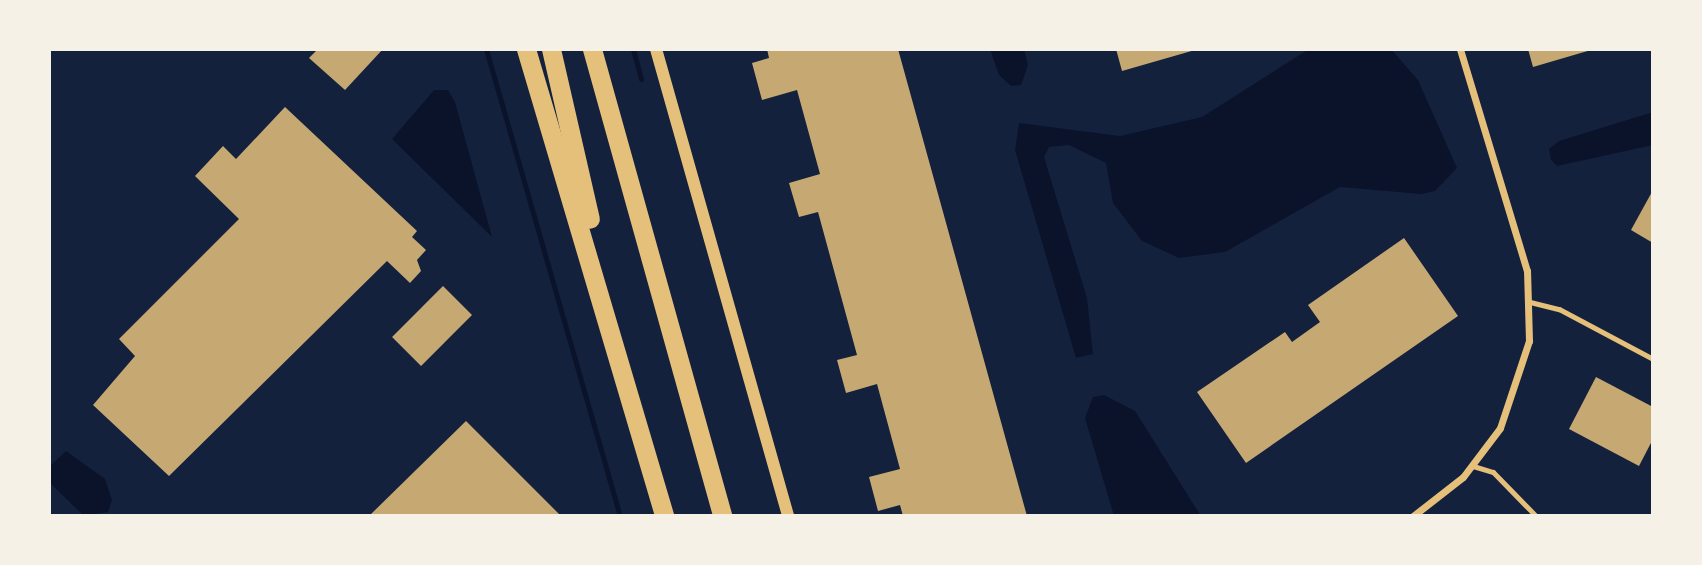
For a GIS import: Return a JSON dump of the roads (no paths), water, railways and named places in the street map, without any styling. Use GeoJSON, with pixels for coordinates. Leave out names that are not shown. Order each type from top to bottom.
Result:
{"type":"FeatureCollection","features":[{"type":"Feature","properties":{"kind":"highway"},"geometry":{"type":"LineString","coordinates":[[526,49],[616,344],[664,516]]}},
{"type":"Feature","properties":{"kind":"highway"},"geometry":{"type":"LineString","coordinates":[[551,49],[616,344]]}},
{"type":"Feature","properties":{"kind":"highway"},"geometry":{"type":"LineString","coordinates":[[592,49],[722,516]]}},
{"type":"Feature","properties":{"kind":"street"},"geometry":{"type":"LineString","coordinates":[[656,49],[788,516]]}},
{"type":"Feature","properties":{"kind":"street"},"geometry":{"type":"LineString","coordinates":[[1413,516],[1473,466],[1500,428],[1525,364],[1530,302],[1507,200],[1460,49]]}},
{"type":"Feature","properties":{"kind":"lane"},"geometry":{"type":"LineString","coordinates":[[1530,302],[1559,309],[1653,359]]}},
{"type":"Feature","properties":{"kind":"lane"},"geometry":{"type":"LineString","coordinates":[[1473,466],[1493,472],[1536,516]]}},
{"type":"Feature","properties":{"kind":"water"},"geometry":{"type":"Polygon","coordinates":[[[990,49],[1024,49],[1028,65],[1021,85],[1011,86],[999,75],[990,49]]]}},
{"type":"Feature","properties":{"kind":"water"},"geometry":{"type":"Polygon","coordinates":[[[1309,49],[1391,49],[1418,80],[1457,168],[1435,191],[1421,194],[1340,187],[1225,252],[1179,258],[1142,241],[1113,203],[1106,163],[1069,145],[1049,147],[1044,157],[1087,298],[1093,354],[1076,358],[1015,150],[1019,123],[1120,136],[1202,117],[1309,49]]]}},
{"type":"Feature","properties":{"kind":"water"},"geometry":{"type":"Polygon","coordinates":[[[434,90],[448,90],[455,102],[492,237],[392,139],[434,90]]]}},
{"type":"Feature","properties":{"kind":"water"},"geometry":{"type":"Polygon","coordinates":[[[1653,112],[1653,145],[1557,166],[1551,160],[1549,149],[1559,141],[1653,112]]]}},
{"type":"Feature","properties":{"kind":"water"},"geometry":{"type":"Polygon","coordinates":[[[1104,395],[1135,411],[1201,516],[1114,516],[1085,418],[1093,397],[1104,395]]]}},
{"type":"Feature","properties":{"kind":"water"},"geometry":{"type":"Polygon","coordinates":[[[66,451],[105,479],[112,500],[108,512],[84,516],[51,484],[49,467],[66,451]]]}},
{"type":"Feature","properties":{"kind":"waterway"},"geometry":{"type":"LineString","coordinates":[[486,49],[620,516]]}},
{"type":"Feature","properties":{"kind":"waterway"},"geometry":{"type":"LineString","coordinates":[[633,49],[641,79]]}}]}
